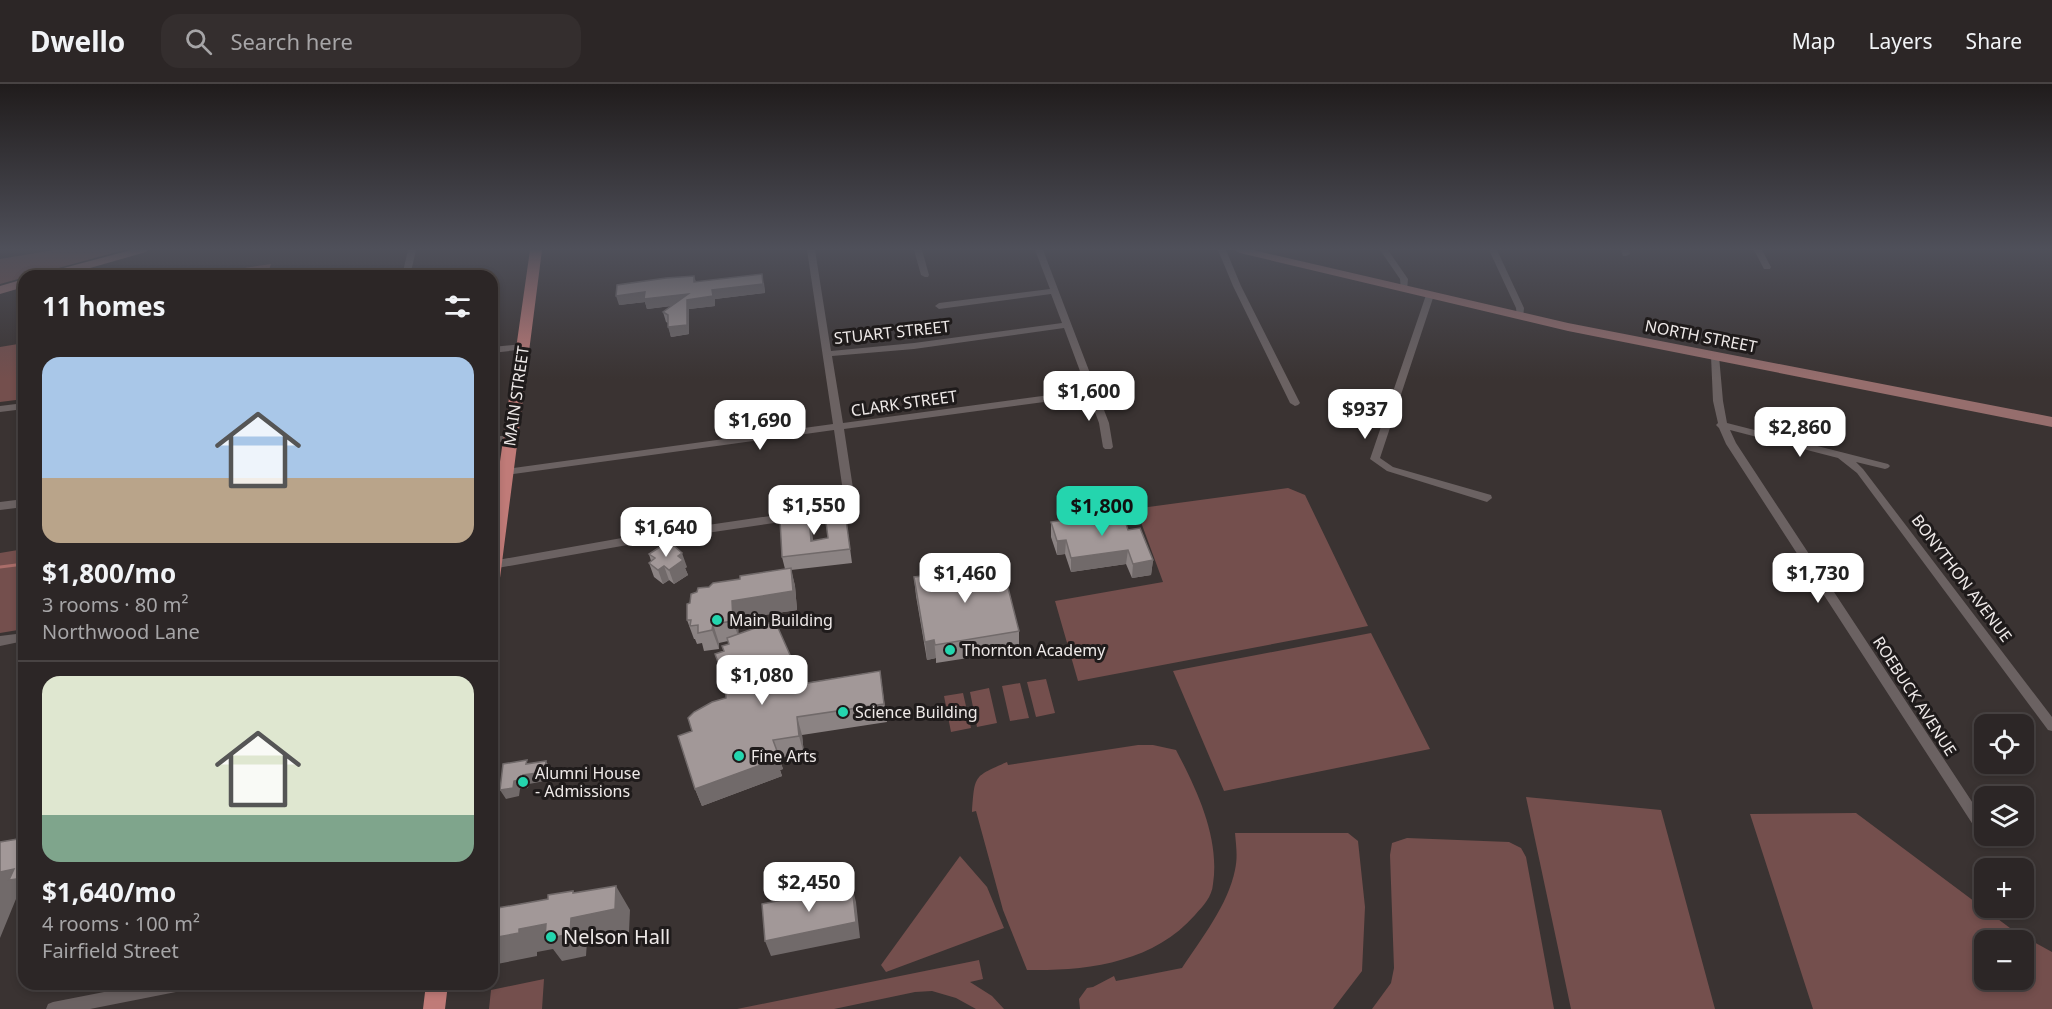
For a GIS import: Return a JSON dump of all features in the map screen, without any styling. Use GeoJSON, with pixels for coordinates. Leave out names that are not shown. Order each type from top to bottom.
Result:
{"type":"FeatureCollection","features":[{"type":"Feature","properties":{"kind":"main road","name":"MAIN STREET"},"geometry":{"type":"LineString","coordinates":[[498,532],[530,293]]}},
{"type":"Feature","properties":{"kind":"main road","name":"NORTH STREET"},"geometry":{"type":"LineString","coordinates":[[1424,293],[1520,316],[1715,356],[2052,422]]}},
{"type":"Feature","properties":{"kind":"main road"},"geometry":{"type":"LineString","coordinates":[[434,1009],[436,990]]}},
{"type":"Feature","properties":{"kind":"street"},"geometry":{"type":"LineString","coordinates":[[498,568],[633,540],[851,508],[817,293]]}},
{"type":"Feature","properties":{"kind":"street"},"geometry":{"type":"LineString","coordinates":[[939,306],[1038,293]]}},
{"type":"Feature","properties":{"kind":"street"},"geometry":{"type":"LineString","coordinates":[[1056,293],[1104,423],[1108,447]]}},
{"type":"Feature","properties":{"kind":"street"},"geometry":{"type":"LineString","coordinates":[[1241,293],[1295,403]]}},
{"type":"Feature","properties":{"kind":"street"},"geometry":{"type":"LineString","coordinates":[[1513,293],[1520,308],[1520,316]]}},
{"type":"Feature","properties":{"kind":"street"},"geometry":{"type":"LineString","coordinates":[[1431,295],[1375,459],[1390,469],[1487,498]]}},
{"type":"Feature","properties":{"kind":"street","name":"STUART STREET"},"geometry":{"type":"LineString","coordinates":[[827,354],[914,346],[1068,325]]}},
{"type":"Feature","properties":{"kind":"street"},"geometry":{"type":"LineString","coordinates":[[498,349],[523,347]]}},
{"type":"Feature","properties":{"kind":"street","name":"ROEBUCK AVENUE"},"geometry":{"type":"LineString","coordinates":[[1715,356],[1721,424],[1750,473],[1974,815]]}},
{"type":"Feature","properties":{"kind":"street","name":"CLARK STREET"},"geometry":{"type":"LineString","coordinates":[[506,472],[1093,392]]}},
{"type":"Feature","properties":{"kind":"street"},"geometry":{"type":"LineString","coordinates":[[0,409],[18,407]]}},
{"type":"Feature","properties":{"kind":"street"},"geometry":{"type":"LineString","coordinates":[[1721,424],[1885,466]]}},
{"type":"Feature","properties":{"kind":"street"},"geometry":{"type":"LineString","coordinates":[[498,439],[511,438]]}},
{"type":"Feature","properties":{"kind":"street","name":"BONYTHON AVENUE"},"geometry":{"type":"LineString","coordinates":[[1841,455],[1860,471],[2052,726]]}},
{"type":"Feature","properties":{"kind":"street"},"geometry":{"type":"LineString","coordinates":[[0,506],[18,504]]}},
{"type":"Feature","properties":{"kind":"street"},"geometry":{"type":"LineString","coordinates":[[0,641],[18,638]]}},
{"type":"Feature","properties":{"kind":"street"},"geometry":{"type":"LineString","coordinates":[[53,1009],[150,990]]}},
{"type":"Feature","properties":{"kind":"shaded area"},"geometry":{"type":"Polygon","coordinates":[[[18,344],[18,400],[0,402],[0,347],[18,344]]]}},
{"type":"Feature","properties":{"kind":"shaded area"},"geometry":{"type":"Polygon","coordinates":[[[1288,488],[1305,495],[1368,626],[1078,681],[1055,601],[1163,582],[1138,514],[1141,508],[1288,488]]]}},
{"type":"Feature","properties":{"kind":"shaded area"},"geometry":{"type":"Polygon","coordinates":[[[18,550],[18,630],[0,633],[0,553],[18,550]]]}},
{"type":"Feature","properties":{"kind":"shaded area"},"geometry":{"type":"Polygon","coordinates":[[[1371,633],[1430,749],[1224,791],[1173,671],[1371,633]]]}},
{"type":"Feature","properties":{"kind":"shaded area"},"geometry":{"type":"Polygon","coordinates":[[[1046,679],[1055,713],[1036,717],[1027,682],[1046,679]]]}},
{"type":"Feature","properties":{"kind":"shaded area"},"geometry":{"type":"Polygon","coordinates":[[[1020,683],[1029,718],[1010,721],[1002,686],[1020,683]]]}},
{"type":"Feature","properties":{"kind":"shaded area"},"geometry":{"type":"Polygon","coordinates":[[[989,688],[997,723],[977,727],[970,692],[989,688]]]}},
{"type":"Feature","properties":{"kind":"shaded area"},"geometry":{"type":"Polygon","coordinates":[[[963,693],[971,728],[951,732],[944,696],[963,693]]]}},
{"type":"Feature","properties":{"kind":"shaded area"},"geometry":{"type":"Polygon","coordinates":[[[1138,745],[1153,745],[1176,750],[1192,781],[1205,815],[1213,849],[1213,884],[1209,897],[1178,931],[1139,954],[1095,966],[1027,970],[1003,910],[976,811],[972,812],[975,784],[982,775],[1007,762],[1008,765],[1138,745]]]}},
{"type":"Feature","properties":{"kind":"shaded area"},"geometry":{"type":"Polygon","coordinates":[[[1526,797],[1661,810],[1715,1009],[1571,1009],[1526,797]]]}},
{"type":"Feature","properties":{"kind":"shaded area"},"geometry":{"type":"Polygon","coordinates":[[[1856,813],[1974,901],[1974,918],[1997,918],[2013,930],[1974,930],[1974,990],[2034,990],[2034,942],[2052,952],[2052,1009],[1813,1009],[1750,814],[1856,813]]]}},
{"type":"Feature","properties":{"kind":"shaded area"},"geometry":{"type":"Polygon","coordinates":[[[1235,833],[1348,833],[1358,841],[1365,907],[1362,971],[1333,1009],[1080,1009],[1079,999],[1087,988],[1114,976],[1116,981],[1182,968],[1213,921],[1226,896],[1236,865],[1235,833]]]}},
{"type":"Feature","properties":{"kind":"shaded area"},"geometry":{"type":"Polygon","coordinates":[[[1407,838],[1509,842],[1521,848],[1526,857],[1554,1009],[1372,1009],[1391,983],[1394,968],[1390,855],[1392,843],[1407,838]]]}},
{"type":"Feature","properties":{"kind":"shaded area"},"geometry":{"type":"Polygon","coordinates":[[[960,856],[987,887],[1004,928],[886,972],[881,965],[960,856]]]}},
{"type":"Feature","properties":{"kind":"shaded area"},"geometry":{"type":"Polygon","coordinates":[[[979,960],[983,979],[970,982],[992,996],[1004,1009],[976,1009],[956,998],[932,991],[915,992],[834,1009],[737,1009],[979,960]]]}},
{"type":"Feature","properties":{"kind":"shaded area"},"geometry":{"type":"Polygon","coordinates":[[[544,979],[542,1009],[489,1009],[491,990],[544,979]]]}},
{"type":"Feature","properties":{"kind":"building"},"geometry":{"type":"Polygon","coordinates":[[[616,293],[637,293],[616,296],[616,293]]]}},
{"type":"Feature","properties":{"kind":"building"},"geometry":{"type":"Polygon","coordinates":[[[645,293],[713,293],[713,296],[687,300],[687,325],[668,327],[668,315],[663,312],[688,294],[644,299],[645,293]]]}},
{"type":"Feature","properties":{"kind":"building"},"geometry":{"type":"Polygon","coordinates":[[[845,512],[850,549],[782,557],[780,520],[809,516],[811,541],[828,538],[825,514],[845,512]]]}},
{"type":"Feature","properties":{"kind":"building"},"geometry":{"type":"Polygon","coordinates":[[[1122,512],[1128,530],[1140,528],[1153,560],[1133,564],[1128,550],[1071,558],[1066,540],[1057,541],[1051,522],[1122,512]]]}},
{"type":"Feature","properties":{"kind":"building"},"geometry":{"type":"Polygon","coordinates":[[[663,545],[668,549],[673,545],[682,553],[678,556],[683,560],[669,570],[664,566],[658,570],[649,563],[655,558],[649,554],[663,545]]]}},
{"type":"Feature","properties":{"kind":"building"},"geometry":{"type":"Polygon","coordinates":[[[980,564],[981,567],[1002,564],[1019,631],[935,645],[934,640],[925,642],[914,577],[922,576],[921,573],[980,564]]]}},
{"type":"Feature","properties":{"kind":"building"},"geometry":{"type":"Polygon","coordinates":[[[791,568],[793,591],[732,601],[733,621],[713,624],[712,630],[698,633],[698,625],[690,626],[691,620],[687,620],[687,604],[690,603],[691,594],[697,592],[698,588],[740,579],[740,576],[791,568]]]}},
{"type":"Feature","properties":{"kind":"building"},"geometry":{"type":"Polygon","coordinates":[[[775,621],[794,664],[788,667],[789,686],[880,671],[884,704],[797,717],[799,736],[773,740],[777,759],[695,789],[678,736],[692,731],[688,718],[694,712],[712,702],[726,698],[725,681],[715,654],[724,651],[722,646],[729,644],[727,638],[775,621]]]}},
{"type":"Feature","properties":{"kind":"building"},"geometry":{"type":"Polygon","coordinates":[[[527,760],[526,764],[546,761],[545,772],[523,775],[523,779],[514,781],[513,788],[500,790],[503,764],[527,760]]]}},
{"type":"Feature","properties":{"kind":"building"},"geometry":{"type":"Polygon","coordinates":[[[18,839],[18,879],[9,880],[14,869],[0,872],[0,842],[18,839]]]}},
{"type":"Feature","properties":{"kind":"building"},"geometry":{"type":"Polygon","coordinates":[[[616,886],[615,909],[571,918],[570,934],[545,939],[546,924],[519,929],[519,933],[498,937],[498,908],[548,899],[548,895],[573,891],[573,893],[616,886]]]}},
{"type":"Feature","properties":{"kind":"building"},"geometry":{"type":"Polygon","coordinates":[[[852,886],[856,922],[765,941],[762,904],[852,886]]]}},
{"type":"Feature","properties":{"kind":"waterway"},"geometry":{"type":"LineString","coordinates":[[0,567],[18,565]]}},
{"type":"Feature","properties":{"kind":"place","name":"Main Building"},"geometry":{"type":"Point","coordinates":[717,620]}},
{"type":"Feature","properties":{"kind":"place","name":"Thornton Academy"},"geometry":{"type":"Point","coordinates":[950,650]}},
{"type":"Feature","properties":{"kind":"place","name":"Science Building"},"geometry":{"type":"Point","coordinates":[843,712]}},
{"type":"Feature","properties":{"kind":"place","name":"Fine Arts"},"geometry":{"type":"Point","coordinates":[739,756]}},
{"type":"Feature","properties":{"kind":"place","name":"Alumni House - Admissions"},"geometry":{"type":"Point","coordinates":[523,782]}},
{"type":"Feature","properties":{"kind":"place","name":"Nelson Hall"},"geometry":{"type":"Point","coordinates":[551,937]}}]}
